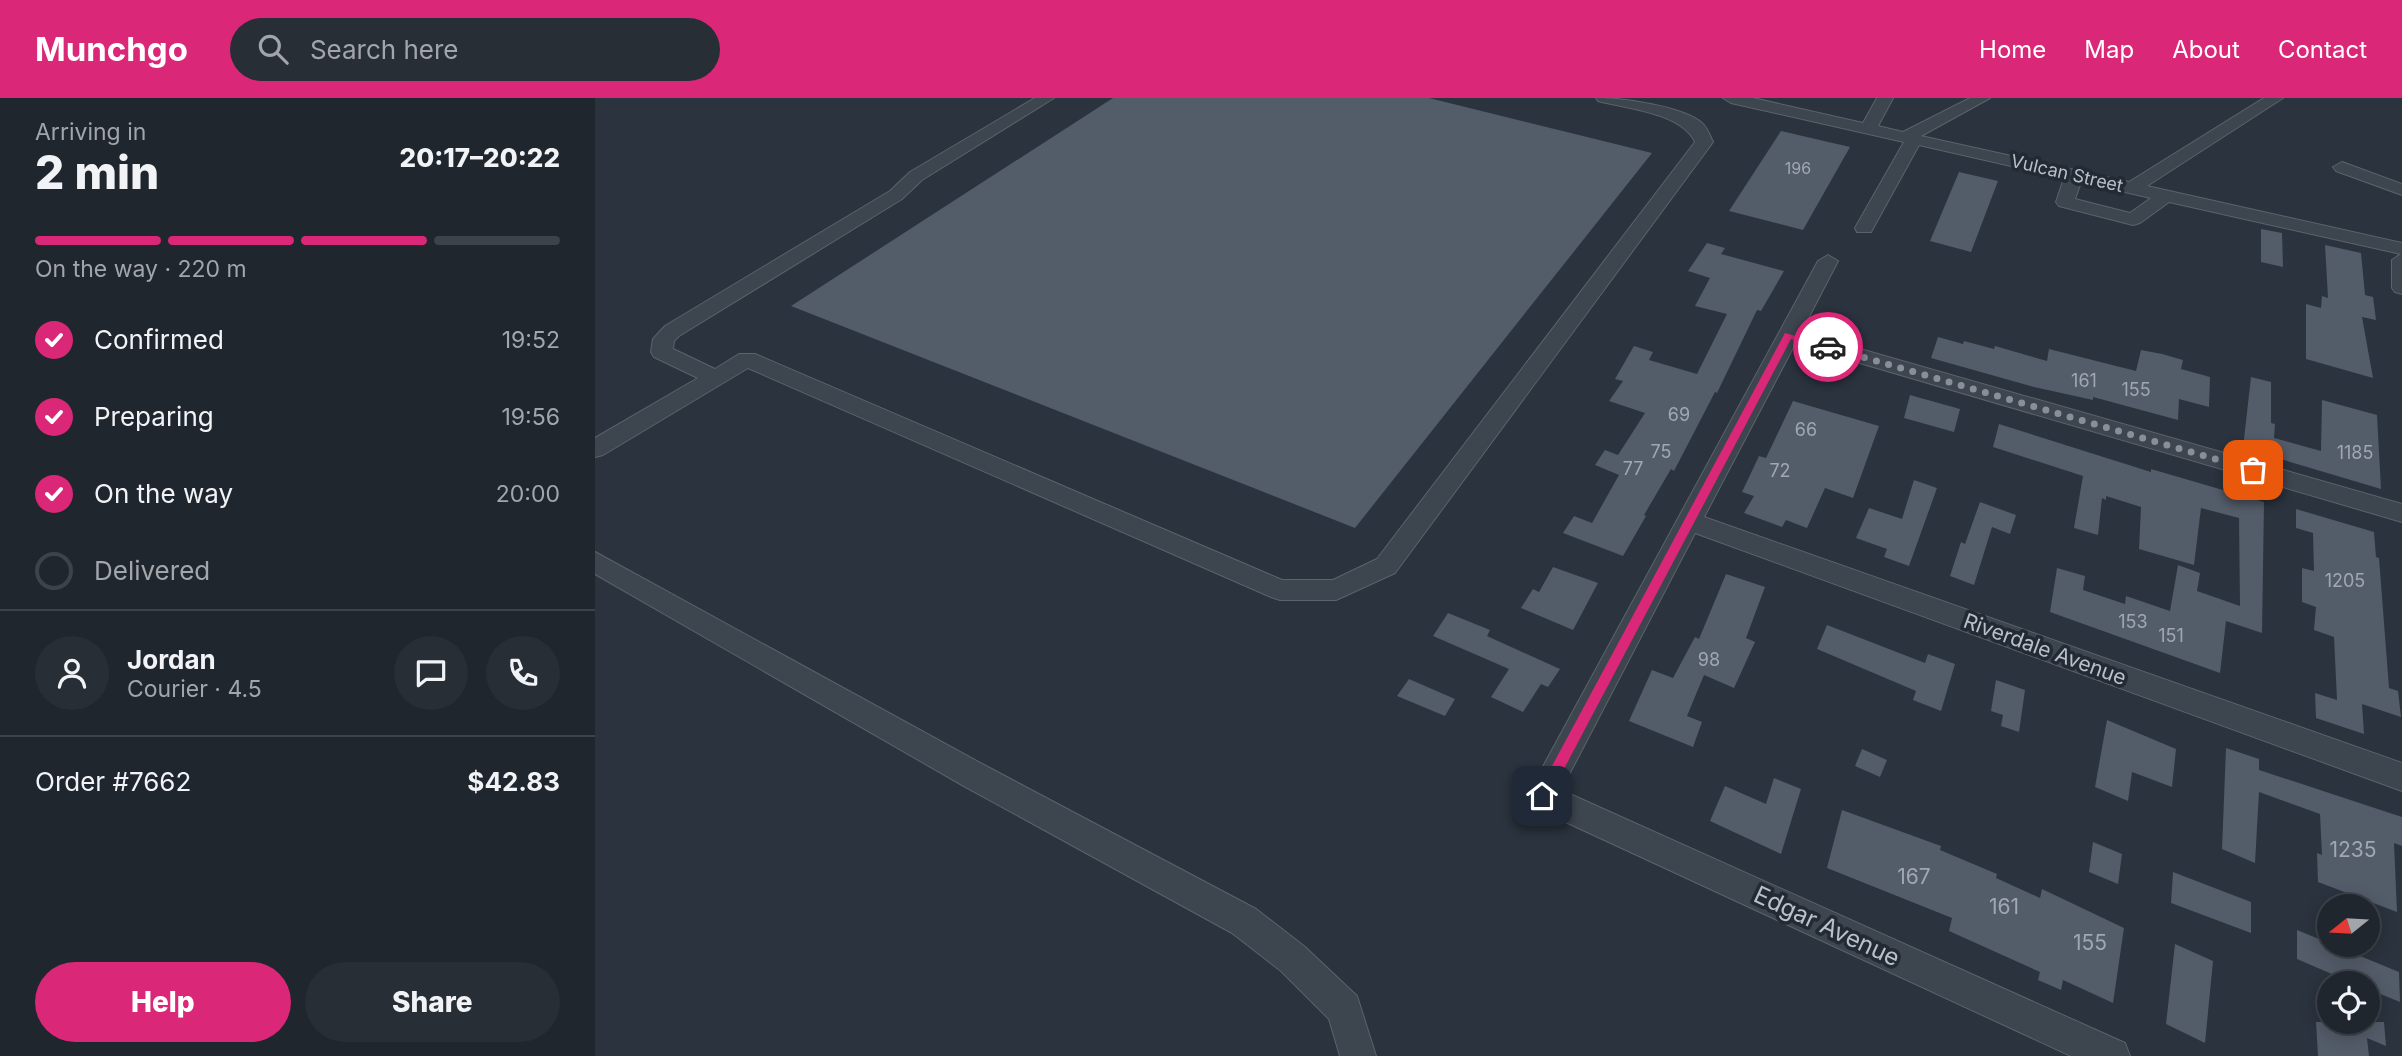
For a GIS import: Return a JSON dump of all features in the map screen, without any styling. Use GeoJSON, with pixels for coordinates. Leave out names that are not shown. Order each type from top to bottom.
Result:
{"type":"FeatureCollection","features":[{"type":"Feature","properties":{"kind":"street"},"geometry":{"type":"LineString","coordinates":[[716,378],[667,355],[663,352],[664,339],[672,331],[896,195],[928,168],[1046,98]]}},
{"type":"Feature","properties":{"kind":"street"},"geometry":{"type":"LineString","coordinates":[[595,449],[747,359],[1280,590],[1336,590],[1386,566],[1704,142],[1697,127],[1683,118],[1604,98]]}},
{"type":"Feature","properties":{"kind":"street","name":"Vulcan Street"},"geometry":{"type":"LineString","coordinates":[[1731,98],[2402,249]]}},
{"type":"Feature","properties":{"kind":"street"},"geometry":{"type":"LineString","coordinates":[[1868,129],[1885,98]]}},
{"type":"Feature","properties":{"kind":"street"},"geometry":{"type":"LineString","coordinates":[[1864,228],[1910,138],[1982,98]]}},
{"type":"Feature","properties":{"kind":"street"},"geometry":{"type":"LineString","coordinates":[[2132,188],[2275,98]]}},
{"type":"Feature","properties":{"kind":"street"},"geometry":{"type":"LineString","coordinates":[[2341,167],[2402,190]]}},
{"type":"Feature","properties":{"kind":"street"},"geometry":{"type":"LineString","coordinates":[[2074,175],[2065,202],[2133,219],[2165,196]]}},
{"type":"Feature","properties":{"kind":"street"},"geometry":{"type":"LineString","coordinates":[[2402,260],[2402,288]]}},
{"type":"Feature","properties":{"kind":"street"},"geometry":{"type":"LineString","coordinates":[[1688,521],[1828,261]]}},
{"type":"Feature","properties":{"kind":"street"},"geometry":{"type":"LineString","coordinates":[[1788,335],[2402,513]]}},
{"type":"Feature","properties":{"kind":"street","name":"Riverdale Avenue"},"geometry":{"type":"LineString","coordinates":[[1688,521],[2402,777]]}},
{"type":"Feature","properties":{"kind":"street","name":"Edgar Avenue"},"geometry":{"type":"LineString","coordinates":[[1688,521],[1542,796],[2112,1056]]}},
{"type":"Feature","properties":{"kind":"street"},"geometry":{"type":"LineString","coordinates":[[595,562],[973,775],[1244,921],[1293,959],[1344,1009],[1359,1056]]}},
{"type":"Feature","properties":{"kind":"building"},"geometry":{"type":"Polygon","coordinates":[[[1113,98],[1429,98],[1652,153],[1355,528],[791,306],[1113,98]]]}},
{"type":"Feature","properties":{"kind":"building"},"geometry":{"type":"Polygon","coordinates":[[[1781,131],[1850,147],[1803,230],[1729,211],[1781,131]]]}},
{"type":"Feature","properties":{"kind":"building"},"geometry":{"type":"Polygon","coordinates":[[[1959,172],[1998,181],[1971,252],[1930,241],[1959,172]]]}},
{"type":"Feature","properties":{"kind":"building"},"geometry":{"type":"Polygon","coordinates":[[[2261,229],[2282,233],[2283,267],[2261,262],[2261,229]]]}},
{"type":"Feature","properties":{"kind":"building"},"geometry":{"type":"Polygon","coordinates":[[[1707,243],[1725,248],[1721,254],[1784,271],[1761,311],[1757,310],[1717,393],[1715,392],[1674,471],[1671,469],[1644,515],[1646,516],[1623,556],[1563,533],[1574,516],[1592,523],[1619,475],[1595,465],[1605,450],[1618,455],[1645,413],[1609,401],[1623,381],[1615,379],[1634,346],[1653,352],[1649,360],[1697,374],[1727,314],[1695,306],[1710,278],[1688,271],[1707,243]]]}},
{"type":"Feature","properties":{"kind":"building"},"geometry":{"type":"Polygon","coordinates":[[[2325,245],[2361,253],[2365,295],[2373,297],[2376,320],[2362,317],[2373,378],[2306,359],[2306,304],[2321,308],[2322,296],[2328,298],[2325,245]]]}},
{"type":"Feature","properties":{"kind":"building"},"geometry":{"type":"Polygon","coordinates":[[[1938,337],[1994,349],[1995,346],[2047,361],[2049,349],[2136,371],[2141,350],[2162,354],[2183,360],[2181,369],[2210,377],[2209,407],[2179,399],[2178,420],[2093,397],[2093,400],[2034,387],[1931,358],[1938,337]]]}},
{"type":"Feature","properties":{"kind":"building"},"geometry":{"type":"Polygon","coordinates":[[[2251,377],[2271,382],[2271,423],[2275,424],[2274,438],[2321,451],[2322,400],[2377,415],[2381,489],[2243,448],[2251,377]]]}},
{"type":"Feature","properties":{"kind":"building"},"geometry":{"type":"Polygon","coordinates":[[[1910,395],[1960,409],[1954,432],[1904,418],[1910,395]]]}},
{"type":"Feature","properties":{"kind":"building"},"geometry":{"type":"Polygon","coordinates":[[[1793,401],[1879,426],[1853,498],[1825,488],[1807,528],[1786,520],[1782,527],[1744,513],[1754,496],[1742,492],[1759,456],[1766,458],[1793,401]]]}},
{"type":"Feature","properties":{"kind":"building"},"geometry":{"type":"Polygon","coordinates":[[[1999,424],[2151,472],[2151,469],[2264,502],[2262,633],[2226,621],[2220,673],[2050,612],[2057,568],[2085,576],[2083,590],[2125,604],[2126,596],[2170,611],[2178,565],[2200,573],[2197,591],[2240,606],[2239,518],[2201,508],[2194,565],[2139,549],[2141,507],[2106,496],[2106,500],[2102,498],[2098,535],[2074,528],[2083,476],[1993,447],[1999,424]]]}},
{"type":"Feature","properties":{"kind":"building"},"geometry":{"type":"Polygon","coordinates":[[[1914,480],[1937,488],[1909,566],[1884,557],[1887,549],[1856,538],[1869,508],[1902,519],[1914,480]]]}},
{"type":"Feature","properties":{"kind":"building"},"geometry":{"type":"Polygon","coordinates":[[[1980,502],[2016,515],[2010,534],[1992,527],[1974,585],[1950,576],[1961,542],[1965,544],[1980,502]]]}},
{"type":"Feature","properties":{"kind":"building"},"geometry":{"type":"Polygon","coordinates":[[[2296,509],[2374,532],[2376,557],[2379,558],[2389,688],[2398,691],[2401,717],[2362,704],[2364,734],[2316,718],[2315,693],[2337,700],[2334,637],[2314,630],[2316,607],[2302,602],[2302,568],[2314,571],[2313,533],[2296,528],[2296,509]]]}},
{"type":"Feature","properties":{"kind":"building"},"geometry":{"type":"Polygon","coordinates":[[[1553,567],[1598,583],[1573,630],[1521,608],[1533,589],[1539,592],[1553,567]]]}},
{"type":"Feature","properties":{"kind":"building"},"geometry":{"type":"Polygon","coordinates":[[[1726,574],[1765,587],[1746,638],[1755,642],[1734,688],[1704,675],[1687,716],[1702,722],[1693,747],[1629,721],[1652,670],[1673,678],[1695,637],[1699,639],[1726,574]]]}},
{"type":"Feature","properties":{"kind":"building"},"geometry":{"type":"Polygon","coordinates":[[[1448,613],[1490,630],[1487,636],[1560,669],[1548,687],[1541,684],[1523,712],[1491,697],[1509,669],[1433,636],[1448,613]]]}},
{"type":"Feature","properties":{"kind":"building"},"geometry":{"type":"Polygon","coordinates":[[[1827,625],[1925,663],[1928,654],[1955,664],[1941,711],[1913,700],[1916,691],[1817,649],[1827,625]]]}},
{"type":"Feature","properties":{"kind":"building"},"geometry":{"type":"Polygon","coordinates":[[[1409,679],[1455,699],[1445,716],[1397,696],[1409,679]]]}},
{"type":"Feature","properties":{"kind":"building"},"geometry":{"type":"Polygon","coordinates":[[[1996,680],[2025,690],[2019,732],[2001,726],[2003,715],[1991,711],[1996,680]]]}},
{"type":"Feature","properties":{"kind":"building"},"geometry":{"type":"Polygon","coordinates":[[[2107,720],[2176,749],[2172,787],[2132,772],[2128,801],[2095,787],[2107,720]]]}},
{"type":"Feature","properties":{"kind":"building"},"geometry":{"type":"Polygon","coordinates":[[[2226,748],[2259,759],[2259,770],[2402,817],[2402,846],[2394,843],[2397,912],[2380,906],[2380,894],[2350,894],[2318,882],[2317,853],[2322,855],[2320,814],[2259,792],[2255,863],[2222,849],[2226,748]]]}},
{"type":"Feature","properties":{"kind":"building"},"geometry":{"type":"Polygon","coordinates":[[[1862,749],[1887,760],[1880,777],[1855,766],[1862,749]]]}},
{"type":"Feature","properties":{"kind":"building"},"geometry":{"type":"Polygon","coordinates":[[[1774,778],[1801,789],[1781,854],[1710,821],[1725,786],[1766,804],[1774,778]]]}},
{"type":"Feature","properties":{"kind":"building"},"geometry":{"type":"Polygon","coordinates":[[[1842,810],[1941,846],[1940,850],[1997,874],[1996,878],[2040,898],[2042,889],[2124,928],[2113,1003],[2063,980],[2061,990],[2038,980],[2040,972],[1949,931],[1952,918],[1827,868],[1842,810]]]}},
{"type":"Feature","properties":{"kind":"building"},"geometry":{"type":"Polygon","coordinates":[[[2093,842],[2122,854],[2118,884],[2089,872],[2093,842]]]}},
{"type":"Feature","properties":{"kind":"building"},"geometry":{"type":"Polygon","coordinates":[[[2173,872],[2251,902],[2251,933],[2171,903],[2173,872]]]}},
{"type":"Feature","properties":{"kind":"building"},"geometry":{"type":"Polygon","coordinates":[[[2297,930],[2317,938],[2317,957],[2363,957],[2399,972],[2400,1002],[2380,994],[2380,971],[2325,971],[2297,959],[2297,930]]]}},
{"type":"Feature","properties":{"kind":"building"},"geometry":{"type":"Polygon","coordinates":[[[2175,944],[2213,961],[2205,1043],[2166,1024],[2175,944]]]}},
{"type":"Feature","properties":{"kind":"building"},"geometry":{"type":"Polygon","coordinates":[[[2316,1022],[2317,1034],[2380,1034],[2380,1022],[2384,1022],[2386,1046],[2367,1038],[2369,1056],[2318,1056],[2316,1022]]]}},
{"type":"Feature","properties":{"kind":"way so far"},"geometry":{"type":"LineString","coordinates":[[1828,347],[2253,470]]}},
{"type":"Feature","properties":{"kind":"route"},"geometry":{"type":"LineString","coordinates":[[1542,796],[1788,335],[1828,347]]}}]}
